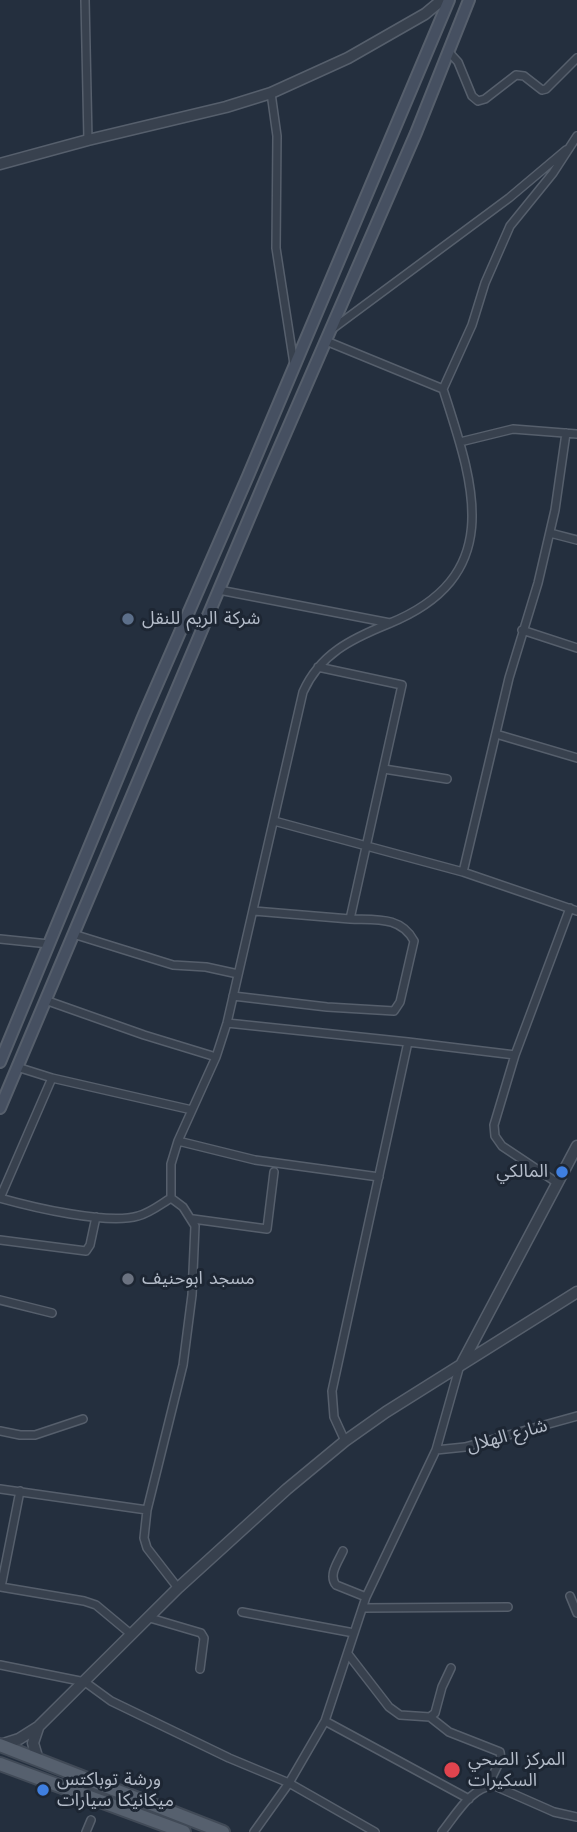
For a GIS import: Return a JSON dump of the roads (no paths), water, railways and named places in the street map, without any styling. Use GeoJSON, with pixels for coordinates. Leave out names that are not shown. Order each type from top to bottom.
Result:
{"type":"FeatureCollection","features":[{"type":"Feature","properties":{"kind":"main road"},"geometry":{"type":"LineString","coordinates":[[1,1055],[449,0]]}},
{"type":"Feature","properties":{"kind":"main road"},"geometry":{"type":"LineString","coordinates":[[0,1108],[264,483],[416,133],[469,0]]}},
{"type":"Feature","properties":{"kind":"main road"},"geometry":{"type":"LineString","coordinates":[[248,476],[264,483]]}},
{"type":"Feature","properties":{"kind":"main road"},"geometry":{"type":"LineString","coordinates":[[0,1745],[223,1832]]}},
{"type":"Feature","properties":{"kind":"main road"},"geometry":{"type":"LineString","coordinates":[[0,1765],[184,1832]]}},
{"type":"Feature","properties":{"kind":"street"},"geometry":{"type":"LineString","coordinates":[[85,0],[88,140]]}},
{"type":"Feature","properties":{"kind":"street"},"geometry":{"type":"LineString","coordinates":[[0,164],[226,107],[271,93],[348,58],[425,14],[442,0]]}},
{"type":"Feature","properties":{"kind":"street"},"geometry":{"type":"LineString","coordinates":[[448,51],[458,62],[472,96],[478,101],[485,99],[516,75],[524,76],[542,90],[546,89],[577,58]]}},
{"type":"Feature","properties":{"kind":"street"},"geometry":{"type":"LineString","coordinates":[[271,93],[277,136],[276,248],[294,366]]}},
{"type":"Feature","properties":{"kind":"street"},"geometry":{"type":"LineString","coordinates":[[178,1588],[147,1548],[144,1538],[147,1510],[183,1365],[192,1295],[195,1226],[193,1219],[171,1198],[171,1164],[216,1057],[227,1023],[303,692],[318,667],[342,646],[359,635],[409,615],[446,588],[462,567],[472,533],[469,488],[460,442],[443,389],[472,325],[496,254],[510,226],[553,173],[577,136]]}},
{"type":"Feature","properties":{"kind":"street"},"geometry":{"type":"LineString","coordinates":[[443,389],[328,336],[509,198],[566,150]]}},
{"type":"Feature","properties":{"kind":"street"},"geometry":{"type":"LineString","coordinates":[[460,442],[513,429],[577,434]]}},
{"type":"Feature","properties":{"kind":"street"},"geometry":{"type":"LineString","coordinates":[[463,872],[522,629],[538,583],[550,533],[566,433]]}},
{"type":"Feature","properties":{"kind":"street"},"geometry":{"type":"LineString","coordinates":[[550,533],[577,540]]}},
{"type":"Feature","properties":{"kind":"street"},"geometry":{"type":"LineString","coordinates":[[219,590],[390,624]]}},
{"type":"Feature","properties":{"kind":"street"},"geometry":{"type":"LineString","coordinates":[[522,629],[577,648]]}},
{"type":"Feature","properties":{"kind":"street"},"geometry":{"type":"LineString","coordinates":[[318,667],[402,685],[351,919]]}},
{"type":"Feature","properties":{"kind":"street"},"geometry":{"type":"LineString","coordinates":[[496,734],[577,758]]}},
{"type":"Feature","properties":{"kind":"street"},"geometry":{"type":"LineString","coordinates":[[384,769],[447,779]]}},
{"type":"Feature","properties":{"kind":"street"},"geometry":{"type":"LineString","coordinates":[[274,821],[463,872],[573,909],[515,1055],[494,1125],[495,1136],[502,1146],[556,1182]]}},
{"type":"Feature","properties":{"kind":"street"},"geometry":{"type":"LineString","coordinates":[[233,996],[327,1007],[394,1011],[400,1002],[414,941],[401,924],[254,911]]}},
{"type":"Feature","properties":{"kind":"street"},"geometry":{"type":"LineString","coordinates":[[73,934],[173,965],[206,967],[238,974]]}},
{"type":"Feature","properties":{"kind":"street"},"geometry":{"type":"LineString","coordinates":[[0,939],[49,944]]}},
{"type":"Feature","properties":{"kind":"street"},"geometry":{"type":"LineString","coordinates":[[45,1000],[216,1057]]}},
{"type":"Feature","properties":{"kind":"street"},"geometry":{"type":"LineString","coordinates":[[227,1023],[515,1055]]}},
{"type":"Feature","properties":{"kind":"street"},"geometry":{"type":"LineString","coordinates":[[345,1441],[334,1417],[332,1391],[408,1042]]}},
{"type":"Feature","properties":{"kind":"street"},"geometry":{"type":"LineString","coordinates":[[17,1067],[52,1078],[192,1110]]}},
{"type":"Feature","properties":{"kind":"street"},"geometry":{"type":"LineString","coordinates":[[52,1078],[0,1198],[27,1206],[96,1217],[137,1217],[171,1198]]}},
{"type":"Feature","properties":{"kind":"street"},"geometry":{"type":"LineString","coordinates":[[178,1142],[255,1160],[379,1177]]}},
{"type":"Feature","properties":{"kind":"street"},"geometry":{"type":"LineString","coordinates":[[254,1832],[289,1783],[325,1721],[366,1597],[436,1450],[460,1365],[577,1146]]}},
{"type":"Feature","properties":{"kind":"street"},"geometry":{"type":"LineString","coordinates":[[193,1219],[267,1229],[274,1172]]}},
{"type":"Feature","properties":{"kind":"street"},"geometry":{"type":"LineString","coordinates":[[0,1240],[86,1251],[90,1245],[96,1217]]}},
{"type":"Feature","properties":{"kind":"street"},"geometry":{"type":"LineString","coordinates":[[0,1745],[38,1727],[178,1588],[287,1489],[345,1441],[386,1412],[577,1293]]}},
{"type":"Feature","properties":{"kind":"street"},"geometry":{"type":"LineString","coordinates":[[0,1300],[52,1313]]}},
{"type":"Feature","properties":{"kind":"street","name":"شارع الهلال"},"geometry":{"type":"LineString","coordinates":[[436,1450],[466,1447],[577,1416]]}},
{"type":"Feature","properties":{"kind":"street"},"geometry":{"type":"LineString","coordinates":[[0,1431],[35,1435],[83,1419]]}},
{"type":"Feature","properties":{"kind":"street"},"geometry":{"type":"LineString","coordinates":[[0,1489],[147,1510]]}},
{"type":"Feature","properties":{"kind":"street"},"geometry":{"type":"LineString","coordinates":[[20,1490],[0,1587],[96,1605],[132,1635]]}},
{"type":"Feature","properties":{"kind":"street"},"geometry":{"type":"LineString","coordinates":[[343,1551],[332,1575],[332,1582],[366,1597]]}},
{"type":"Feature","properties":{"kind":"street"},"geometry":{"type":"LineString","coordinates":[[570,1596],[577,1613]]}},
{"type":"Feature","properties":{"kind":"street"},"geometry":{"type":"LineString","coordinates":[[363,1608],[508,1607]]}},
{"type":"Feature","properties":{"kind":"street"},"geometry":{"type":"LineString","coordinates":[[242,1612],[354,1633]]}},
{"type":"Feature","properties":{"kind":"street"},"geometry":{"type":"LineString","coordinates":[[149,1618],[201,1633],[204,1637],[200,1669]]}},
{"type":"Feature","properties":{"kind":"street"},"geometry":{"type":"LineString","coordinates":[[348,1654],[396,1713],[430,1717],[449,1732],[500,1752],[500,1759],[488,1785]]}},
{"type":"Feature","properties":{"kind":"street"},"geometry":{"type":"LineString","coordinates":[[0,1665],[85,1682],[111,1701],[289,1783],[375,1832]]}},
{"type":"Feature","properties":{"kind":"street"},"geometry":{"type":"LineString","coordinates":[[430,1717],[437,1709],[442,1686],[452,1668]]}},
{"type":"Feature","properties":{"kind":"street"},"geometry":{"type":"LineString","coordinates":[[325,1721],[469,1799]]}},
{"type":"Feature","properties":{"kind":"street"},"geometry":{"type":"LineString","coordinates":[[37,1760],[33,1743],[38,1727]]}},
{"type":"Feature","properties":{"kind":"street"},"geometry":{"type":"LineString","coordinates":[[442,1832],[469,1799],[480,1788],[488,1785],[554,1812],[577,1817]]}},
{"type":"Feature","properties":{"kind":"street"},"geometry":{"type":"LineString","coordinates":[[86,1832],[91,1820]]}},
{"type":"Feature","properties":{"kind":"place","name":"شركة الريم للنقل"},"geometry":{"type":"Point","coordinates":[128,619]}},
{"type":"Feature","properties":{"kind":"place","name":"المالكي"},"geometry":{"type":"Point","coordinates":[562,1172]}},
{"type":"Feature","properties":{"kind":"place","name":"مسجد ابوحنيف"},"geometry":{"type":"Point","coordinates":[128,1279]}},
{"type":"Feature","properties":{"kind":"place","name":"المركز الصحي السكيرات"},"geometry":{"type":"Point","coordinates":[452,1770]}},
{"type":"Feature","properties":{"kind":"place","name":"ورشة توباكتس ميكانيكا سيارات"},"geometry":{"type":"Point","coordinates":[43,1790]}}]}
